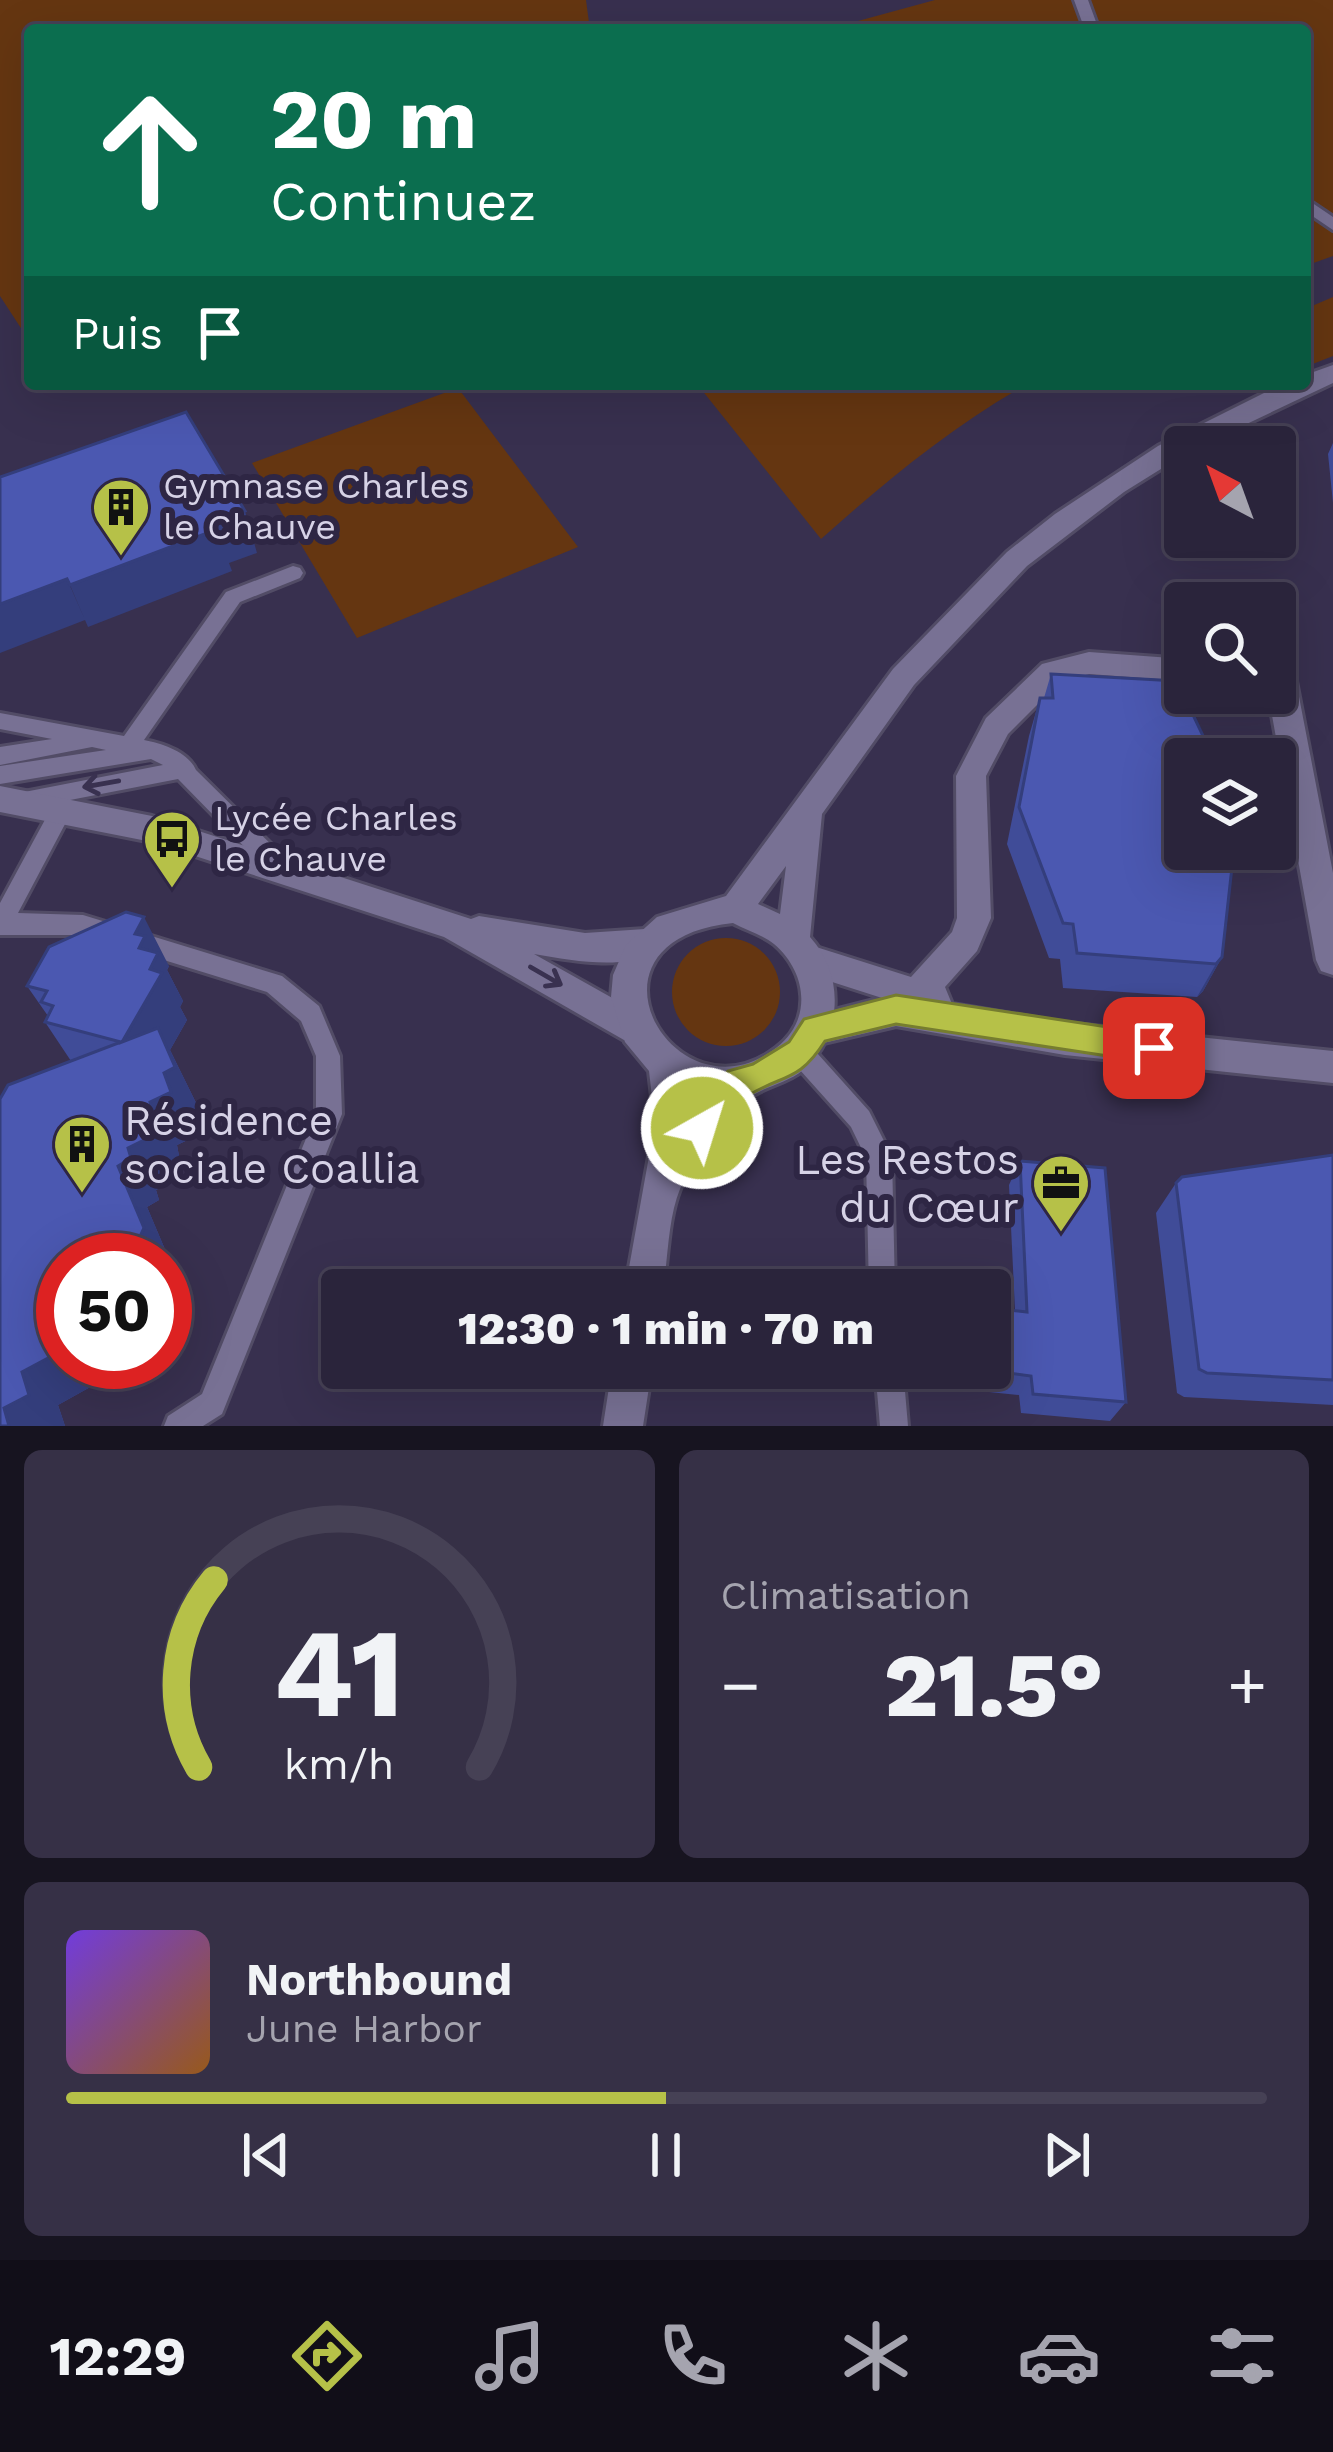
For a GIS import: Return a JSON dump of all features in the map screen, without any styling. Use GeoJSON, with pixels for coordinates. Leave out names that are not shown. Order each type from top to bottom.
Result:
{"type":"FeatureCollection","features":[{"type":"Feature","properties":{"kind":"street"},"geometry":{"type":"LineString","coordinates":[[735,909],[866,726],[932,644],[1047,537],[1145,463],[1215,424],[1294,390]]}},
{"type":"Feature","properties":{"kind":"street"},"geometry":{"type":"LineString","coordinates":[[919,992],[928,976],[965,941],[974,918],[970,776],[997,726],[1052,672],[1089,663],[1164,668]]}},
{"type":"Feature","properties":{"kind":"street"},"geometry":{"type":"LineString","coordinates":[[1287,714],[1333,960]]}},
{"type":"Feature","properties":{"kind":"street"},"geometry":{"type":"LineString","coordinates":[[5,792],[152,829],[454,926],[585,948],[645,944],[685,916],[735,909],[767,919],[804,949],[987,1021]]}},
{"type":"Feature","properties":{"kind":"street"},"geometry":{"type":"LineString","coordinates":[[808,813],[804,949],[821,1006],[808,1041]]}},
{"type":"Feature","properties":{"kind":"street"},"geometry":{"type":"LineString","coordinates":[[454,926],[636,1029],[666,1064],[714,1082],[759,1078],[808,1041],[896,1010],[987,1021],[1065,1039],[1333,1067]]}},
{"type":"Feature","properties":{"kind":"street"},"geometry":{"type":"LineString","coordinates":[[636,1029],[628,985],[645,944]]}},
{"type":"Feature","properties":{"kind":"street"},"geometry":{"type":"LineString","coordinates":[[648,1269],[674,1123],[666,1064]]}},
{"type":"Feature","properties":{"kind":"street"},"geometry":{"type":"LineString","coordinates":[[667,1178],[739,1082]]}},
{"type":"Feature","properties":{"kind":"street"},"geometry":{"type":"LineString","coordinates":[[623,1426],[629,1389]]}},
{"type":"Feature","properties":{"kind":"lane"},"geometry":{"type":"LineString","coordinates":[[130,745],[233,597],[293,573]]}},
{"type":"Feature","properties":{"kind":"lane"},"geometry":{"type":"LineString","coordinates":[[0,721],[155,750],[186,769],[282,870]]}},
{"type":"Feature","properties":{"kind":"lane"},"geometry":{"type":"LineString","coordinates":[[0,736],[39,728]]}},
{"type":"Feature","properties":{"kind":"lane"},"geometry":{"type":"LineString","coordinates":[[0,756],[103,740]]}},
{"type":"Feature","properties":{"kind":"lane"},"geometry":{"type":"LineString","coordinates":[[5,792],[155,750]]}},
{"type":"Feature","properties":{"kind":"lane"},"geometry":{"type":"LineString","coordinates":[[5,792],[186,769]]}},
{"type":"Feature","properties":{"kind":"lane"},"geometry":{"type":"LineString","coordinates":[[62,809],[0,924],[83,925],[274,984],[310,1014],[328,1056],[329,1114],[229,1363],[212,1404],[178,1426]]}},
{"type":"Feature","properties":{"kind":"lane"},"geometry":{"type":"LineString","coordinates":[[808,1041],[873,1137],[879,1157],[882,1269]]}},
{"type":"Feature","properties":{"kind":"lane"},"geometry":{"type":"LineString","coordinates":[[891,1389],[894,1426]]}},
{"type":"Feature","properties":{"kind":"shaded area"},"geometry":{"type":"Polygon","coordinates":[[[0,0],[586,0],[589,24],[24,24],[24,333],[0,296],[0,0]]]}},
{"type":"Feature","properties":{"kind":"shaded area"},"geometry":{"type":"Polygon","coordinates":[[[935,0],[1333,0],[1333,256],[1311,264],[1311,24],[847,24],[935,0]]]}},
{"type":"Feature","properties":{"kind":"shaded area"},"geometry":{"type":"Polygon","coordinates":[[[1333,297],[1333,356],[1311,365],[1311,306],[1333,297]]]}},
{"type":"Feature","properties":{"kind":"shaded area"},"geometry":{"type":"Polygon","coordinates":[[[460,390],[578,547],[357,638],[252,463],[460,390]]]}},
{"type":"Feature","properties":{"kind":"shaded area"},"geometry":{"type":"Polygon","coordinates":[[[702,390],[1017,390],[920,456],[821,539],[702,390]]]}},
{"type":"Feature","properties":{"kind":"shaded area"},"geometry":{"type":"Polygon","coordinates":[[[726,938],[747,942],[765,953],[776,971],[780,992],[776,1013],[765,1031],[747,1042],[726,1046],[705,1042],[687,1031],[676,1013],[672,992],[676,971],[687,953],[705,942],[726,938]]]}},
{"type":"Feature","properties":{"kind":"building"},"geometry":{"type":"Polygon","coordinates":[[[186,412],[245,511],[215,522],[218,529],[70,585],[67,579],[0,604],[0,477],[186,412]]]}},
{"type":"Feature","properties":{"kind":"building"},"geometry":{"type":"Polygon","coordinates":[[[1051,674],[1164,680],[1164,714],[1193,714],[1204,738],[1164,738],[1164,870],[1232,870],[1222,957],[1216,964],[1077,953],[1073,924],[1063,923],[1019,807],[1040,698],[1053,698],[1051,674]]]}},
{"type":"Feature","properties":{"kind":"building","name":"Résidence sociale Coallia"},"geometry":{"type":"Polygon","coordinates":[[[126,912],[144,917],[135,934],[145,936],[139,948],[158,953],[150,969],[162,973],[122,1042],[158,1028],[175,1067],[164,1073],[171,1092],[150,1102],[153,1113],[145,1119],[150,1137],[128,1148],[131,1158],[118,1166],[144,1228],[142,1233],[36,1233],[36,1364],[22,1372],[29,1395],[4,1408],[9,1426],[0,1426],[0,1099],[8,1085],[121,1042],[45,1022],[53,1006],[41,1002],[47,991],[27,986],[49,947],[126,912]]]}},
{"type":"Feature","properties":{"kind":"building"},"geometry":{"type":"Polygon","coordinates":[[[1333,1155],[1333,1380],[1199,1369],[1176,1183],[1182,1177],[1333,1155]]]}},
{"type":"Feature","properties":{"kind":"building"},"geometry":{"type":"Polygon","coordinates":[[[1020,1161],[1105,1168],[1126,1402],[1033,1394],[1031,1376],[1011,1373],[1011,1310],[1027,1312],[1020,1161]]]}},
{"type":"Feature","properties":{"kind":"place","name":"Gymnase Charles le Chauve"},"geometry":{"type":"Point","coordinates":[121,558]}},
{"type":"Feature","properties":{"kind":"place","name":"Lycée Charles le Chauve"},"geometry":{"type":"Point","coordinates":[172,890]}},
{"type":"Feature","properties":{"kind":"place","name":"Résidence sociale Coallia"},"geometry":{"type":"Point","coordinates":[82,1195]}},
{"type":"Feature","properties":{"kind":"place","name":"Les Restos du Cœur"},"geometry":{"type":"Point","coordinates":[1061,1234]}},
{"type":"Feature","properties":{"kind":"route"},"geometry":{"type":"LineString","coordinates":[[702,1128],[739,1082],[759,1078],[800,1052],[815,1029],[896,1010],[987,1021],[1065,1039],[1154,1048]]}}]}
